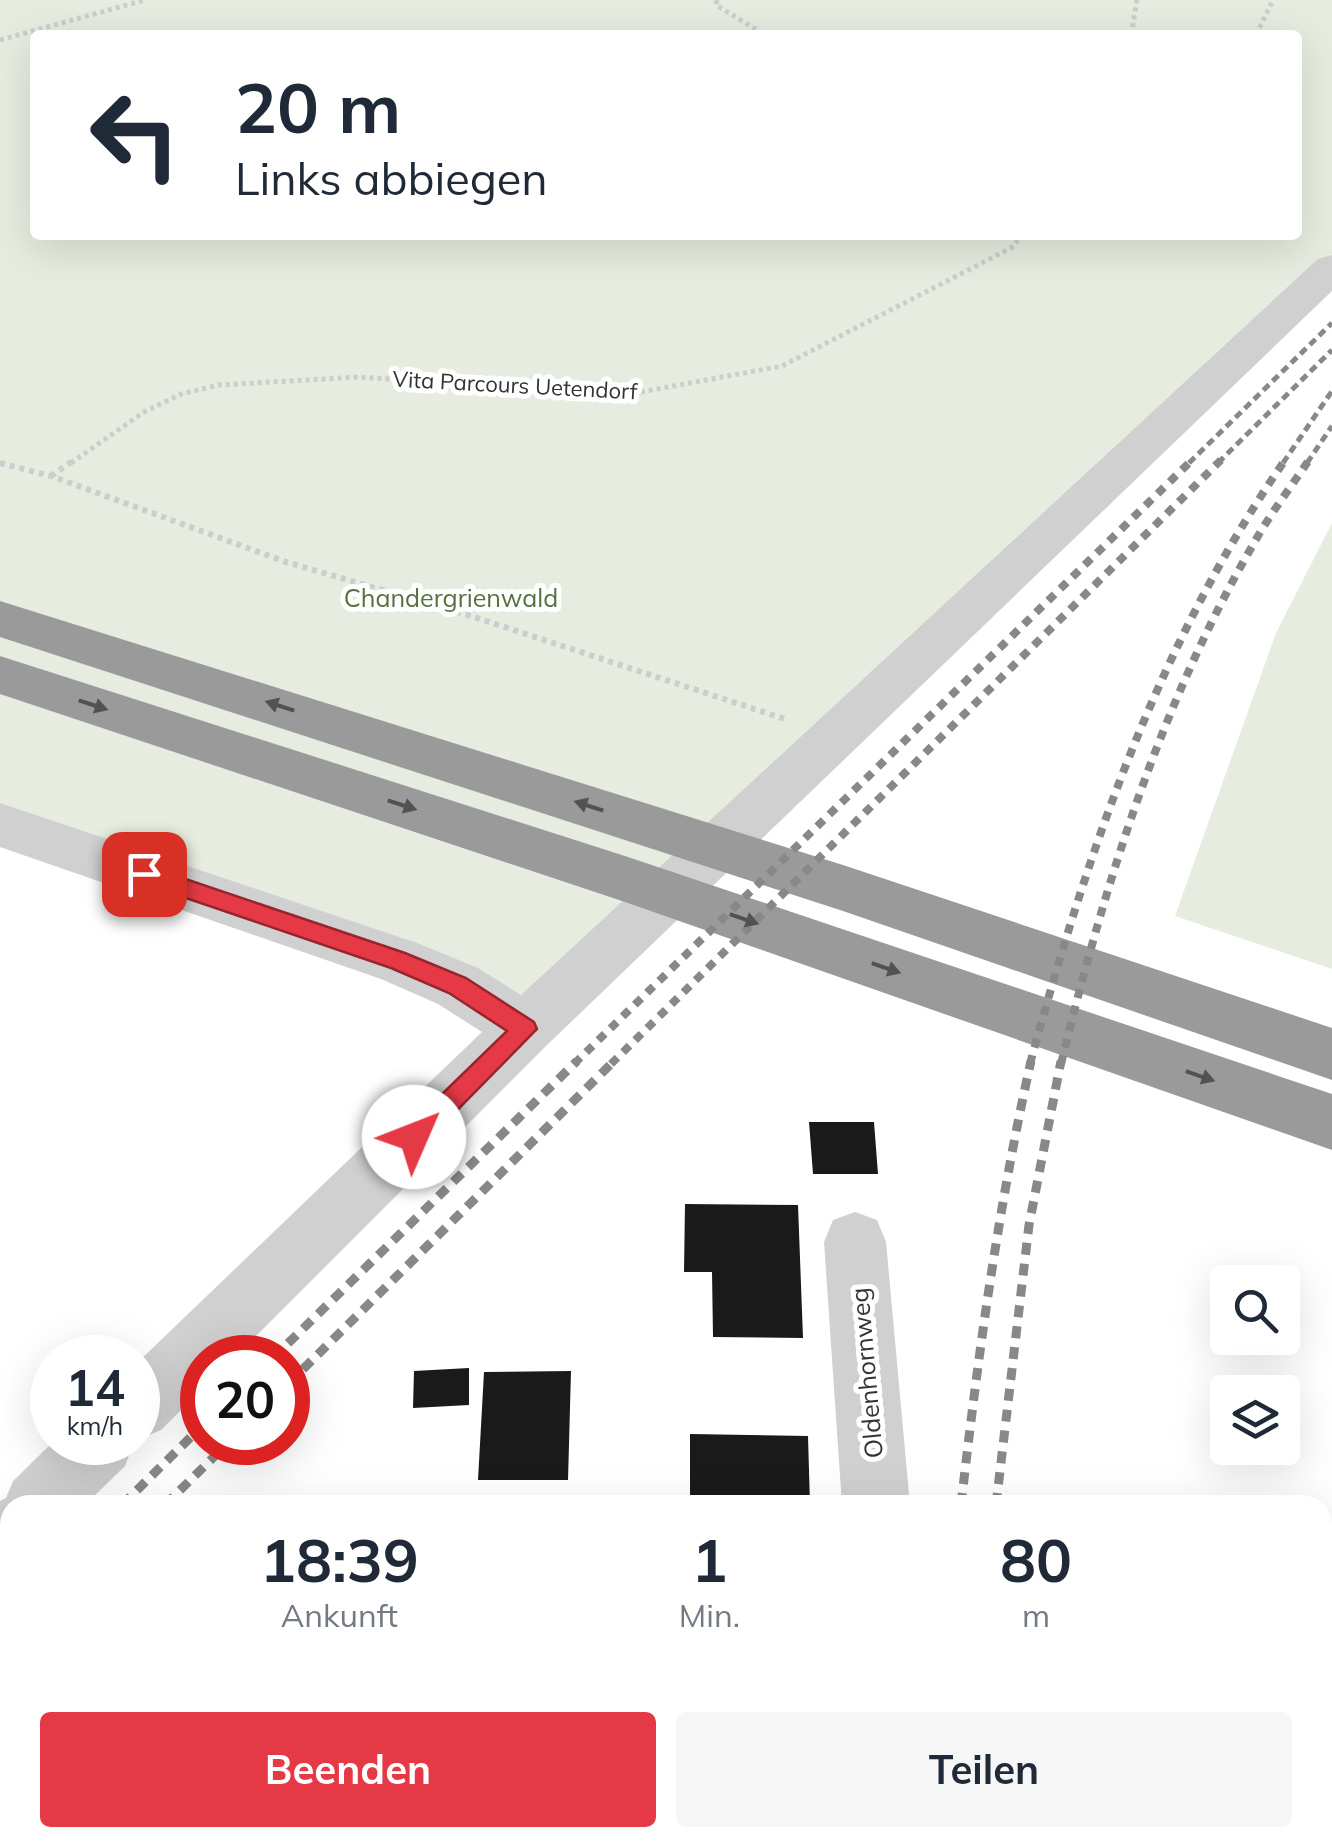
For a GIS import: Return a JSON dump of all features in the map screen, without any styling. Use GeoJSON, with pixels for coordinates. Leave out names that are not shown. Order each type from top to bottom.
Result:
{"type":"FeatureCollection","features":[{"type":"Feature","properties":{"kind":"highway"},"geometry":{"type":"LineString","coordinates":[[0,619],[844,888],[1332,1054]]}},
{"type":"Feature","properties":{"kind":"highway"},"geometry":{"type":"LineString","coordinates":[[0,675],[628,880],[1332,1122]]}},
{"type":"Feature","properties":{"kind":"street"},"geometry":{"type":"LineString","coordinates":[[160,1386],[525,1029],[1332,268]]}},
{"type":"Feature","properties":{"kind":"street"},"geometry":{"type":"LineString","coordinates":[[0,826],[397,960],[458,986],[525,1029]]}},
{"type":"Feature","properties":{"kind":"street","name":"Oldenhornweg"},"geometry":{"type":"LineString","coordinates":[[855,1242],[875,1495]]}},
{"type":"Feature","properties":{"kind":"street"},"geometry":{"type":"LineString","coordinates":[[46,1495],[77,1465]]}},
{"type":"Feature","properties":{"kind":"path"},"geometry":{"type":"LineString","coordinates":[[36,30],[144,0]]}},
{"type":"Feature","properties":{"kind":"path"},"geometry":{"type":"LineString","coordinates":[[716,0],[716,5],[756,30]]}},
{"type":"Feature","properties":{"kind":"path"},"geometry":{"type":"LineString","coordinates":[[1132,30],[1137,0]]}},
{"type":"Feature","properties":{"kind":"path"},"geometry":{"type":"LineString","coordinates":[[1258,30],[1273,0]]}},
{"type":"Feature","properties":{"kind":"path"},"geometry":{"type":"LineString","coordinates":[[0,40],[30,32]]}},
{"type":"Feature","properties":{"kind":"path","name":"Vita Parcours Uetendorf"},"geometry":{"type":"LineString","coordinates":[[51,476],[144,412],[181,394],[218,385],[358,376],[630,394],[782,366],[1011,248],[1018,240]]}},
{"type":"Feature","properties":{"kind":"path"},"geometry":{"type":"LineString","coordinates":[[0,463],[51,476],[286,562],[468,615],[839,737]]}},
{"type":"Feature","properties":{"kind":"green space","name":"Chandergrienwald"},"geometry":{"type":"Polygon","coordinates":[[[0,0],[1332,0],[1332,268],[525,1029],[0,825],[0,0]]]}},
{"type":"Feature","properties":{"kind":"green space"},"geometry":{"type":"Polygon","coordinates":[[[1332,523],[1332,969],[1175,916],[1276,633],[1332,523]]]}},
{"type":"Feature","properties":{"kind":"building"},"geometry":{"type":"Polygon","coordinates":[[[809,1122],[874,1122],[878,1174],[813,1174],[809,1122]]]}},
{"type":"Feature","properties":{"kind":"building"},"geometry":{"type":"Polygon","coordinates":[[[685,1204],[798,1205],[803,1338],[713,1337],[712,1272],[684,1272],[685,1204]]]}},
{"type":"Feature","properties":{"kind":"building"},"geometry":{"type":"Polygon","coordinates":[[[469,1368],[469,1405],[413,1408],[414,1371],[469,1368]]]}},
{"type":"Feature","properties":{"kind":"building"},"geometry":{"type":"Polygon","coordinates":[[[571,1371],[568,1480],[478,1480],[484,1372],[571,1371]]]}},
{"type":"Feature","properties":{"kind":"building"},"geometry":{"type":"Polygon","coordinates":[[[690,1434],[808,1436],[810,1495],[690,1495],[690,1434]]]}},
{"type":"Feature","properties":{"kind":"railway"},"geometry":{"type":"LineString","coordinates":[[1189,463],[1332,323]]}},
{"type":"Feature","properties":{"kind":"railway"},"geometry":{"type":"LineString","coordinates":[[1218,463],[1332,350]]}},
{"type":"Feature","properties":{"kind":"railway"},"geometry":{"type":"LineString","coordinates":[[1284,461],[1332,391]]}},
{"type":"Feature","properties":{"kind":"railway"},"geometry":{"type":"LineString","coordinates":[[1307,463],[1332,426]]}},
{"type":"Feature","properties":{"kind":"railway"},"geometry":{"type":"LineString","coordinates":[[574,1064],[1192,460]]}},
{"type":"Feature","properties":{"kind":"railway"},"geometry":{"type":"LineString","coordinates":[[611,1064],[1221,460]]}},
{"type":"Feature","properties":{"kind":"railway"},"geometry":{"type":"LineString","coordinates":[[1061,1064],[1096,929],[1163,731],[1221,604],[1260,532],[1309,460]]}},
{"type":"Feature","properties":{"kind":"railway"},"geometry":{"type":"LineString","coordinates":[[1030,1064],[1076,905],[1132,751],[1200,602],[1284,461]]}},
{"type":"Feature","properties":{"kind":"railway"},"geometry":{"type":"LineString","coordinates":[[297,1335],[577,1061]]}},
{"type":"Feature","properties":{"kind":"railway"},"geometry":{"type":"LineString","coordinates":[[310,1362],[614,1061]]}},
{"type":"Feature","properties":{"kind":"railway"},"geometry":{"type":"LineString","coordinates":[[962,1495],[990,1282],[1031,1061]]}},
{"type":"Feature","properties":{"kind":"railway"},"geometry":{"type":"LineString","coordinates":[[997,1495],[1029,1225],[1061,1061]]}},
{"type":"Feature","properties":{"kind":"railway"},"geometry":{"type":"LineString","coordinates":[[132,1495],[180,1448]]}},
{"type":"Feature","properties":{"kind":"railway"},"geometry":{"type":"LineString","coordinates":[[175,1495],[206,1465]]}},
{"type":"Feature","properties":{"kind":"route"},"geometry":{"type":"LineString","coordinates":[[144,874],[397,960],[458,986],[525,1029],[414,1137]]}}]}
